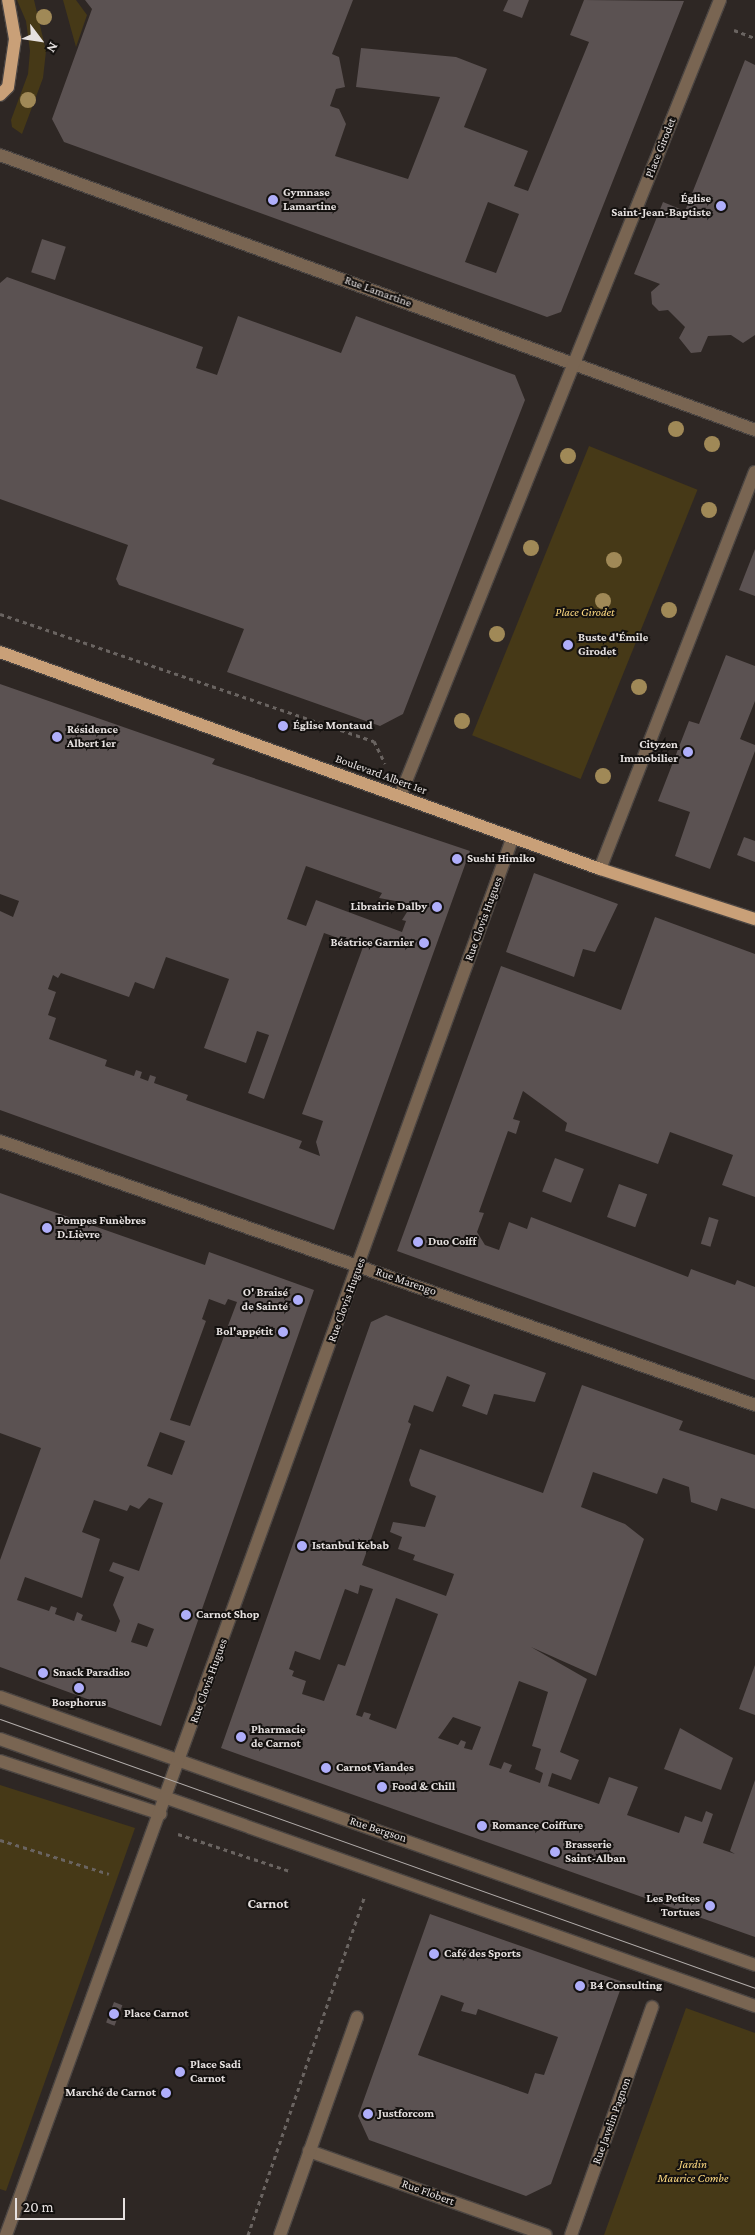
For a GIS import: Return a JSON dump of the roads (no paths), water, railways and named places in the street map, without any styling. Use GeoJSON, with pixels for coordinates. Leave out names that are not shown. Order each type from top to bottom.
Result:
{"type":"FeatureCollection","features":[{"type":"Feature","properties":{"kind":"main road"},"geometry":{"type":"LineString","coordinates":[[0,95],[8,86],[15,39],[8,0]]}},
{"type":"Feature","properties":{"kind":"main road","name":"Boulevard Albert 1er"},"geometry":{"type":"LineString","coordinates":[[0,652],[600,869],[755,919]]}},
{"type":"Feature","properties":{"kind":"street","name":"Place Girodet"},"geometry":{"type":"LineString","coordinates":[[400,796],[720,0]]}},
{"type":"Feature","properties":{"kind":"street","name":"Rue Lamartine"},"geometry":{"type":"LineString","coordinates":[[0,155],[755,430]]}},
{"type":"Feature","properties":{"kind":"street"},"geometry":{"type":"LineString","coordinates":[[600,869],[755,472]]}},
{"type":"Feature","properties":{"kind":"street","name":"Rue Clovis Hugues"},"geometry":{"type":"LineString","coordinates":[[180,1762],[513,838]]}},
{"type":"Feature","properties":{"kind":"street","name":"Rue Marengo"},"geometry":{"type":"LineString","coordinates":[[0,1141],[755,1405]]}},
{"type":"Feature","properties":{"kind":"street","name":"Rue Bergson"},"geometry":{"type":"LineString","coordinates":[[0,1698],[755,1965]]}},
{"type":"Feature","properties":{"kind":"street"},"geometry":{"type":"LineString","coordinates":[[0,1739],[755,2006]]}},
{"type":"Feature","properties":{"kind":"street"},"geometry":{"type":"LineString","coordinates":[[0,1761],[161,1814]]}},
{"type":"Feature","properties":{"kind":"street"},"geometry":{"type":"LineString","coordinates":[[6,2235],[180,1762]]}},
{"type":"Feature","properties":{"kind":"street","name":"Rue Javelin Pagnon"},"geometry":{"type":"LineString","coordinates":[[571,2235],[652,2007]]}},
{"type":"Feature","properties":{"kind":"street"},"geometry":{"type":"LineString","coordinates":[[280,2235],[357,2018]]}},
{"type":"Feature","properties":{"kind":"street","name":"Rue Flobert"},"geometry":{"type":"LineString","coordinates":[[309,2151],[546,2235]]}},
{"type":"Feature","properties":{"kind":"tram line"},"geometry":{"type":"LineString","coordinates":[[0,1719],[755,1988]]}},
{"type":"Feature","properties":{"kind":"place","name":"Gymnase Lamartine"},"geometry":{"type":"Point","coordinates":[273,200]}},
{"type":"Feature","properties":{"kind":"place","name":"Église Saint-Jean-Baptiste"},"geometry":{"type":"Point","coordinates":[721,206]}},
{"type":"Feature","properties":{"kind":"place","name":"Buste d'Émile Girodet"},"geometry":{"type":"Point","coordinates":[568,645]}},
{"type":"Feature","properties":{"kind":"place","name":"Église Montaud"},"geometry":{"type":"Point","coordinates":[283,726]}},
{"type":"Feature","properties":{"kind":"place","name":"Résidence Albert 1er"},"geometry":{"type":"Point","coordinates":[57,737]}},
{"type":"Feature","properties":{"kind":"place","name":"Cityzen Immobilier"},"geometry":{"type":"Point","coordinates":[688,752]}},
{"type":"Feature","properties":{"kind":"place","name":"Sushi Himiko"},"geometry":{"type":"Point","coordinates":[457,859]}},
{"type":"Feature","properties":{"kind":"place","name":"Librairie Dalby"},"geometry":{"type":"Point","coordinates":[437,907]}},
{"type":"Feature","properties":{"kind":"place","name":"Béatrice Garnier"},"geometry":{"type":"Point","coordinates":[424,943]}},
{"type":"Feature","properties":{"kind":"place","name":"Pompes Funèbres D.Lièvre"},"geometry":{"type":"Point","coordinates":[47,1228]}},
{"type":"Feature","properties":{"kind":"place","name":"Duo Coiff"},"geometry":{"type":"Point","coordinates":[418,1242]}},
{"type":"Feature","properties":{"kind":"place","name":"O' Braisé de Sainté"},"geometry":{"type":"Point","coordinates":[298,1300]}},
{"type":"Feature","properties":{"kind":"place","name":"Bol'appétit"},"geometry":{"type":"Point","coordinates":[283,1332]}},
{"type":"Feature","properties":{"kind":"place","name":"Istanbul Kebab"},"geometry":{"type":"Point","coordinates":[302,1546]}},
{"type":"Feature","properties":{"kind":"place","name":"Carnot Shop"},"geometry":{"type":"Point","coordinates":[186,1615]}},
{"type":"Feature","properties":{"kind":"place","name":"Snack Paradiso"},"geometry":{"type":"Point","coordinates":[43,1673]}},
{"type":"Feature","properties":{"kind":"place","name":"Bosphorus"},"geometry":{"type":"Point","coordinates":[79,1688]}},
{"type":"Feature","properties":{"kind":"place","name":"Pharmacie de Carnot"},"geometry":{"type":"Point","coordinates":[241,1737]}},
{"type":"Feature","properties":{"kind":"place","name":"Carnot Viandes"},"geometry":{"type":"Point","coordinates":[326,1768]}},
{"type":"Feature","properties":{"kind":"place","name":"Food & Chill"},"geometry":{"type":"Point","coordinates":[382,1787]}},
{"type":"Feature","properties":{"kind":"place","name":"Romance Coiffure"},"geometry":{"type":"Point","coordinates":[482,1826]}},
{"type":"Feature","properties":{"kind":"place","name":"Brasserie Saint-Alban"},"geometry":{"type":"Point","coordinates":[555,1852]}},
{"type":"Feature","properties":{"kind":"place","name":"Les Petites Tortues"},"geometry":{"type":"Point","coordinates":[710,1906]}},
{"type":"Feature","properties":{"kind":"place","name":"Café des Sports"},"geometry":{"type":"Point","coordinates":[434,1954]}},
{"type":"Feature","properties":{"kind":"place","name":"B4 Consulting"},"geometry":{"type":"Point","coordinates":[580,1986]}},
{"type":"Feature","properties":{"kind":"place","name":"Place Carnot"},"geometry":{"type":"Point","coordinates":[114,2014]}},
{"type":"Feature","properties":{"kind":"place","name":"Place Sadi Carnot"},"geometry":{"type":"Point","coordinates":[180,2072]}},
{"type":"Feature","properties":{"kind":"place","name":"Marché de Carnot"},"geometry":{"type":"Point","coordinates":[166,2093]}},
{"type":"Feature","properties":{"kind":"place","name":"Justforcom"},"geometry":{"type":"Point","coordinates":[368,2114]}},
{"type":"Feature","properties":{"kind":"district","name":"Carnot"},"geometry":{"type":"Point","coordinates":[268,1903]}},
{"type":"Feature","properties":{"kind":"park label","name":"Jardin Maurice Combe"},"geometry":{"type":"Point","coordinates":[693,2172]}}]}
